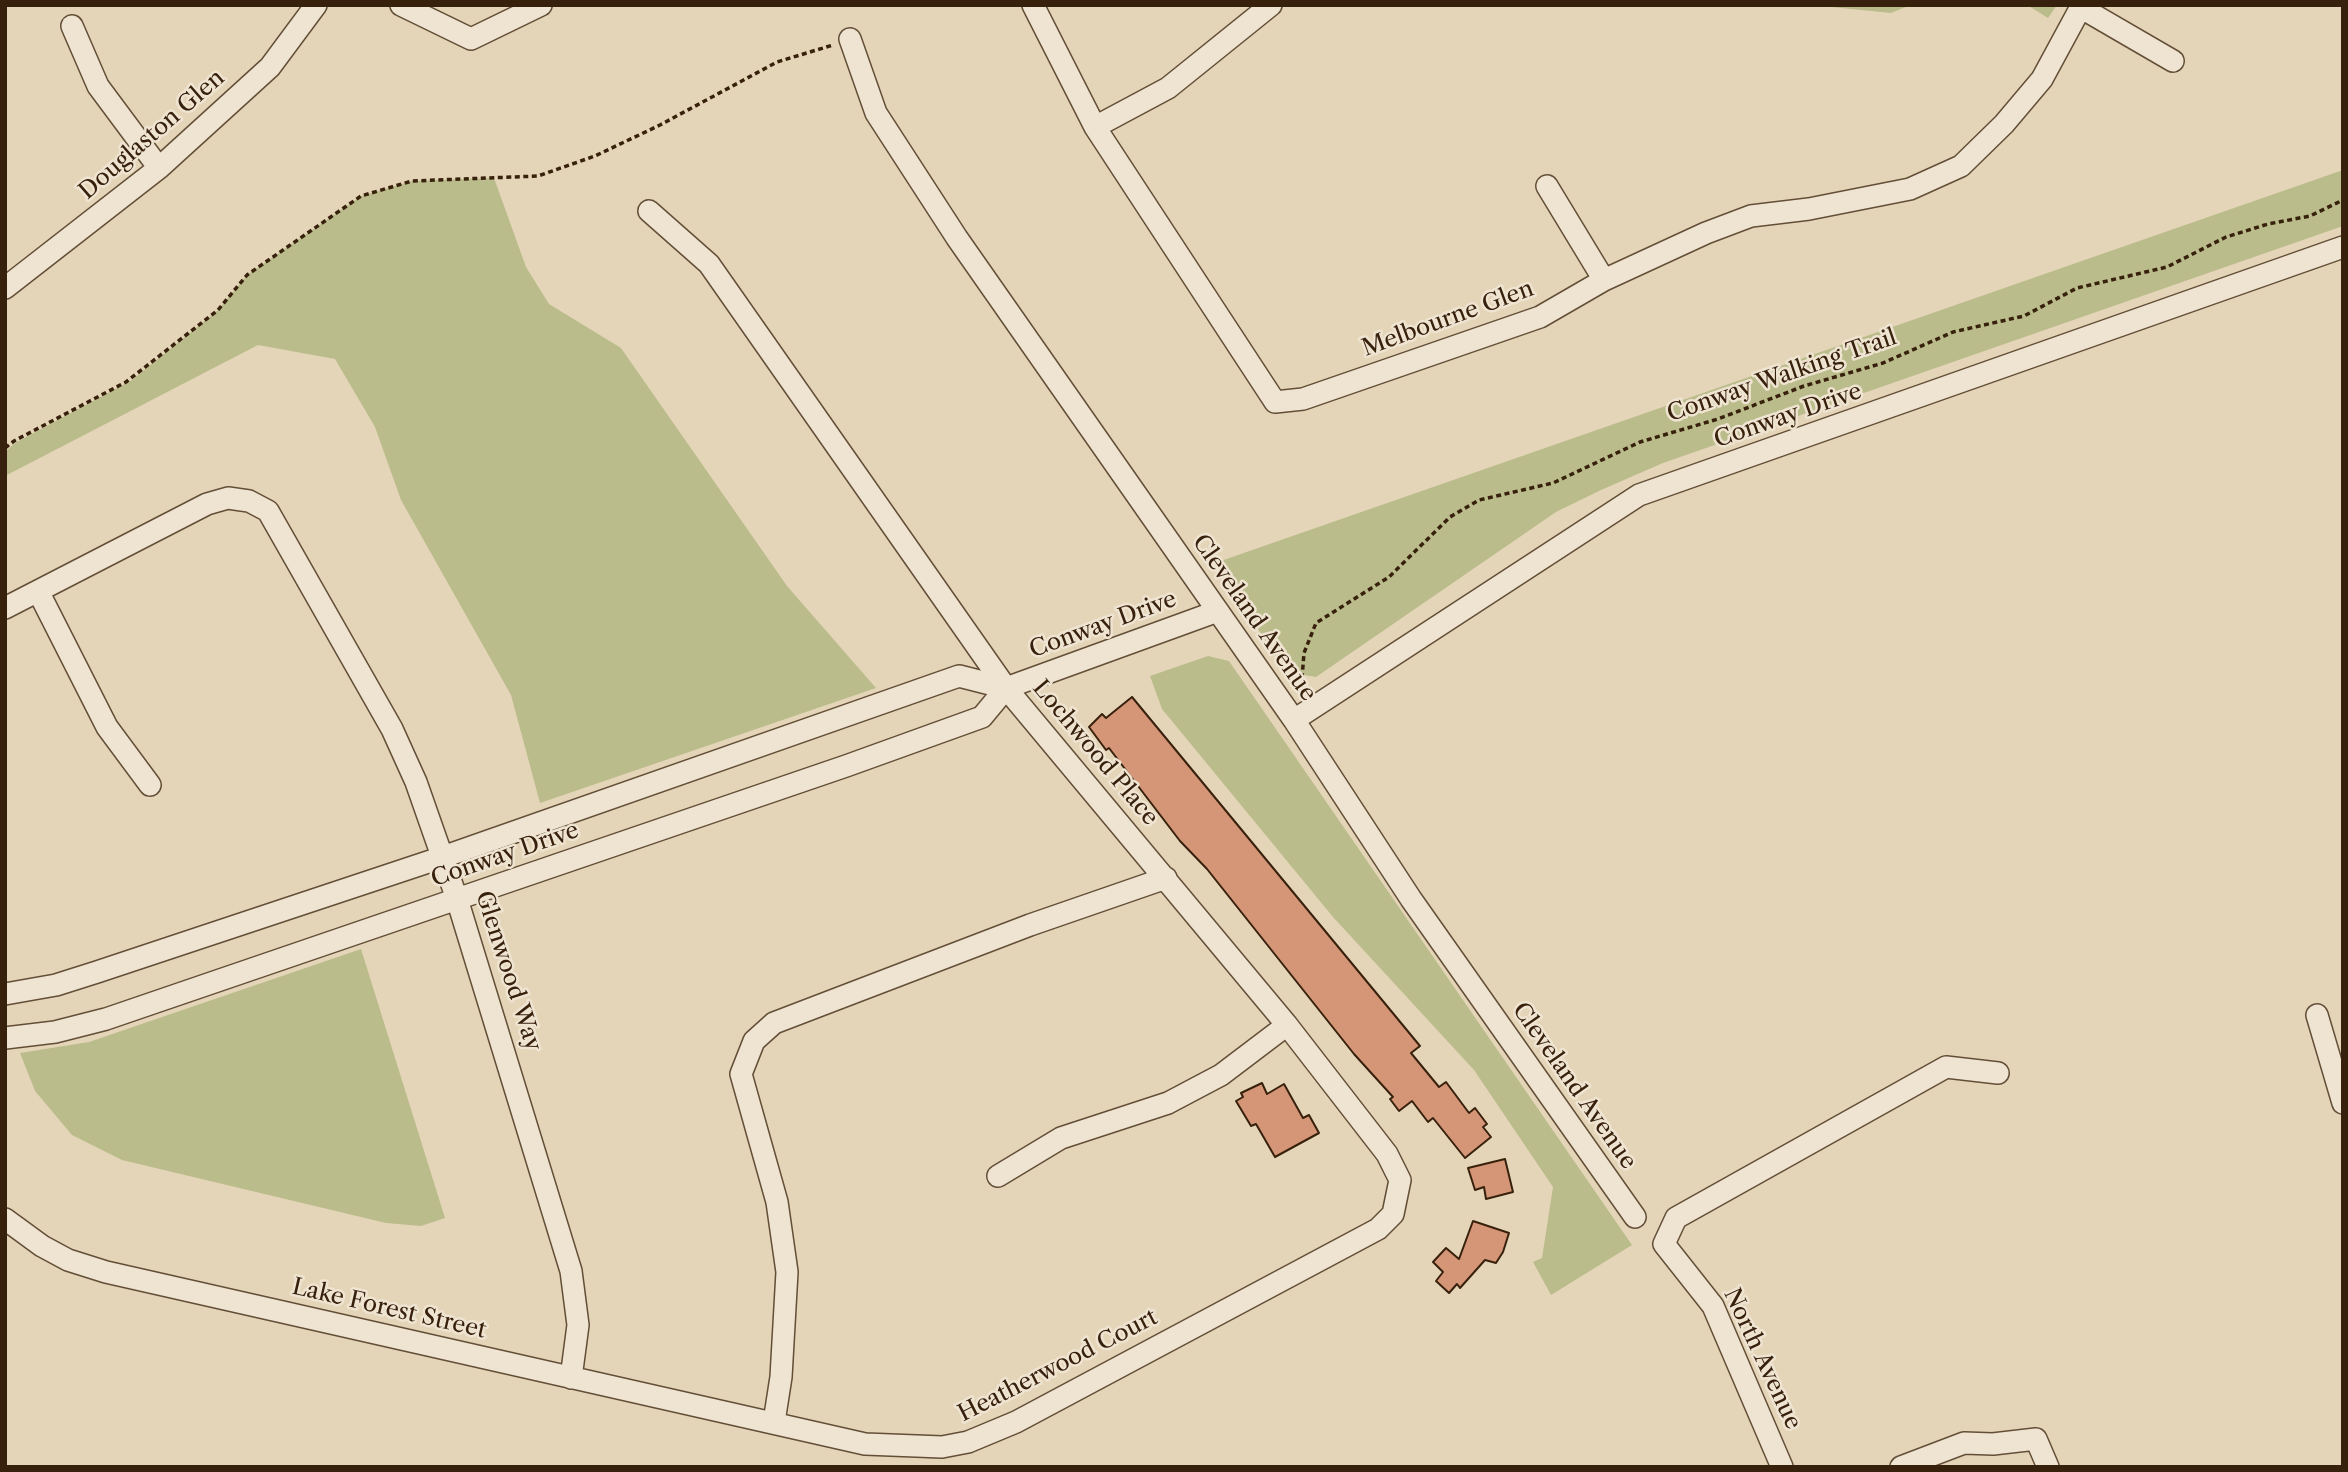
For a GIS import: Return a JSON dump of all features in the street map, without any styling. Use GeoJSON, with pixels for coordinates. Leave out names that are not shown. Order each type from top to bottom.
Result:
{"type":"FeatureCollection","features":[{"type":"Feature","properties":{"kind":"street","name":"Douglaston Glen"},"geometry":{"type":"LineString","coordinates":[[5,289],[159,168],[270,67],[316,5]]}},
{"type":"Feature","properties":{"kind":"street"},"geometry":{"type":"LineString","coordinates":[[401,5],[471,39],[541,5]]}},
{"type":"Feature","properties":{"kind":"street","name":"Melbourne Glen"},"geometry":{"type":"LineString","coordinates":[[1033,5],[1095,127],[1275,402],[1303,399],[1541,317],[1604,280],[1706,233],[1751,216],[1809,209],[1910,188],[1961,166],[2004,124],[2042,79],[2081,6]]}},
{"type":"Feature","properties":{"kind":"street"},"geometry":{"type":"LineString","coordinates":[[1095,127],[1168,88],[1271,5]]}},
{"type":"Feature","properties":{"kind":"street"},"geometry":{"type":"LineString","coordinates":[[2081,6],[2173,61]]}},
{"type":"Feature","properties":{"kind":"street"},"geometry":{"type":"LineString","coordinates":[[72,26],[98,86],[159,168]]}},
{"type":"Feature","properties":{"kind":"street","name":"Cleveland Avenue"},"geometry":{"type":"LineString","coordinates":[[850,39],[876,113],[995,293],[1294,720],[1411,899],[1635,1217]]}},
{"type":"Feature","properties":{"kind":"street"},"geometry":{"type":"LineString","coordinates":[[1547,186],[1604,280]]}},
{"type":"Feature","properties":{"kind":"street","name":"Lochwood Place"},"geometry":{"type":"LineString","coordinates":[[649,211],[709,264],[1006,688],[1287,1025],[1387,1154]]}},
{"type":"Feature","properties":{"kind":"street","name":"Conway Drive"},"geometry":{"type":"LineString","coordinates":[[1294,720],[1639,495],[2343,247]]}},
{"type":"Feature","properties":{"kind":"street","name":"Glenwood Way"},"geometry":{"type":"LineString","coordinates":[[38,591],[207,504],[228,498],[249,501],[268,512],[392,729],[416,782],[443,857],[571,1271],[578,1325],[571,1378]]}},
{"type":"Feature","properties":{"kind":"street"},"geometry":{"type":"LineString","coordinates":[[5,608],[38,591],[107,727],[150,785]]}},
{"type":"Feature","properties":{"kind":"street","name":"Conway Drive"},"geometry":{"type":"LineString","coordinates":[[5,1038],[55,1032],[106,1019],[982,717],[1006,688],[1218,611]]}},
{"type":"Feature","properties":{"kind":"street","name":"Conway Drive"},"geometry":{"type":"LineString","coordinates":[[5,994],[76,979],[443,857],[959,676],[1006,688]]}},
{"type":"Feature","properties":{"kind":"street"},"geometry":{"type":"LineString","coordinates":[[774,1422],[781,1377],[787,1272],[777,1202],[741,1074],[754,1041],[774,1023],[1030,925],[1166,878]]}},
{"type":"Feature","properties":{"kind":"street"},"geometry":{"type":"LineString","coordinates":[[2317,1015],[2343,1103]]}},
{"type":"Feature","properties":{"kind":"street"},"geometry":{"type":"LineString","coordinates":[[998,1176],[1061,1138],[1168,1103],[1211,1081],[1287,1025]]}},
{"type":"Feature","properties":{"kind":"street","name":"North Avenue"},"geometry":{"type":"LineString","coordinates":[[1782,1467],[1713,1306],[1664,1244],[1676,1218],[1946,1067],[1998,1073]]}},
{"type":"Feature","properties":{"kind":"street","name":"Heatherwood Court"},"geometry":{"type":"LineString","coordinates":[[774,1422],[865,1444],[942,1447],[968,1443],[1004,1427],[1377,1229],[1393,1214],[1400,1180],[1387,1154]]}},
{"type":"Feature","properties":{"kind":"street","name":"Lake Forest Street"},"geometry":{"type":"LineString","coordinates":[[5,1219],[42,1246],[68,1260],[106,1272],[774,1422]]}},
{"type":"Feature","properties":{"kind":"street"},"geometry":{"type":"LineString","coordinates":[[1901,1467],[1964,1443],[1993,1444],[2036,1439],[2048,1467]]}},
{"type":"Feature","properties":{"kind":"path"},"geometry":{"type":"LineString","coordinates":[[5,448],[126,382],[218,310],[247,275],[360,196],[412,181],[538,176],[595,156],[660,125],[777,62],[850,39]]}},
{"type":"Feature","properties":{"kind":"path","name":"Conway Walking Trail"},"geometry":{"type":"LineString","coordinates":[[1302,678],[1304,653],[1316,624],[1389,576],[1443,524],[1479,500],[1553,483],[1640,442],[1718,419],[1804,386],[1883,363],[1953,332],[2024,316],[2077,288],[2167,267],[2226,237],[2268,224],[2310,216],[2343,200]]}},
{"type":"Feature","properties":{"kind":"green space"},"geometry":{"type":"Polygon","coordinates":[[[1811,5],[1911,5],[1891,13],[1811,5]]]}},
{"type":"Feature","properties":{"kind":"green space"},"geometry":{"type":"Polygon","coordinates":[[[2027,5],[2057,5],[2048,18],[2027,5]]]}},
{"type":"Feature","properties":{"kind":"green space"},"geometry":{"type":"Polygon","coordinates":[[[2343,170],[2343,226],[1663,463],[1601,490],[1556,512],[1316,677],[1286,672],[1215,563],[2343,170]]]}},
{"type":"Feature","properties":{"kind":"green space"},"geometry":{"type":"Polygon","coordinates":[[[494,178],[526,267],[549,304],[621,348],[787,586],[876,688],[540,803],[511,695],[401,500],[375,427],[335,359],[258,345],[5,476],[5,452],[15,443],[132,380],[218,310],[247,275],[361,196],[412,181],[494,178]]]}},
{"type":"Feature","properties":{"kind":"green space"},"geometry":{"type":"Polygon","coordinates":[[[1208,656],[1229,661],[1632,1245],[1551,1295],[1533,1262],[1542,1258],[1553,1187],[1474,1070],[1333,917],[1162,709],[1150,676],[1208,656]]]}},
{"type":"Feature","properties":{"kind":"green space"},"geometry":{"type":"Polygon","coordinates":[[[361,949],[445,1218],[421,1226],[386,1223],[122,1160],[72,1135],[35,1091],[20,1053],[89,1042],[361,949]]]}},
{"type":"Feature","properties":{"kind":"building"},"geometry":{"type":"Polygon","coordinates":[[[1132,697],[1420,1046],[1411,1053],[1439,1087],[1446,1082],[1469,1113],[1475,1108],[1487,1124],[1483,1127],[1491,1137],[1465,1158],[1433,1118],[1428,1122],[1412,1101],[1399,1111],[1390,1099],[1393,1097],[1354,1054],[1207,869],[1180,841],[1109,748],[1106,750],[1089,727],[1102,714],[1106,718],[1132,697]]]}},
{"type":"Feature","properties":{"kind":"building"},"geometry":{"type":"Polygon","coordinates":[[[1262,1083],[1267,1094],[1284,1084],[1303,1118],[1309,1115],[1319,1133],[1275,1157],[1256,1124],[1251,1126],[1236,1101],[1243,1097],[1241,1093],[1262,1083]]]}},
{"type":"Feature","properties":{"kind":"building"},"geometry":{"type":"Polygon","coordinates":[[[1505,1159],[1513,1192],[1486,1199],[1484,1187],[1475,1190],[1468,1168],[1505,1159]]]}},
{"type":"Feature","properties":{"kind":"building"},"geometry":{"type":"Polygon","coordinates":[[[1473,1221],[1509,1233],[1503,1252],[1496,1263],[1485,1260],[1460,1288],[1457,1284],[1449,1293],[1436,1281],[1443,1272],[1433,1262],[1446,1248],[1459,1259],[1473,1221]]]}}]}
